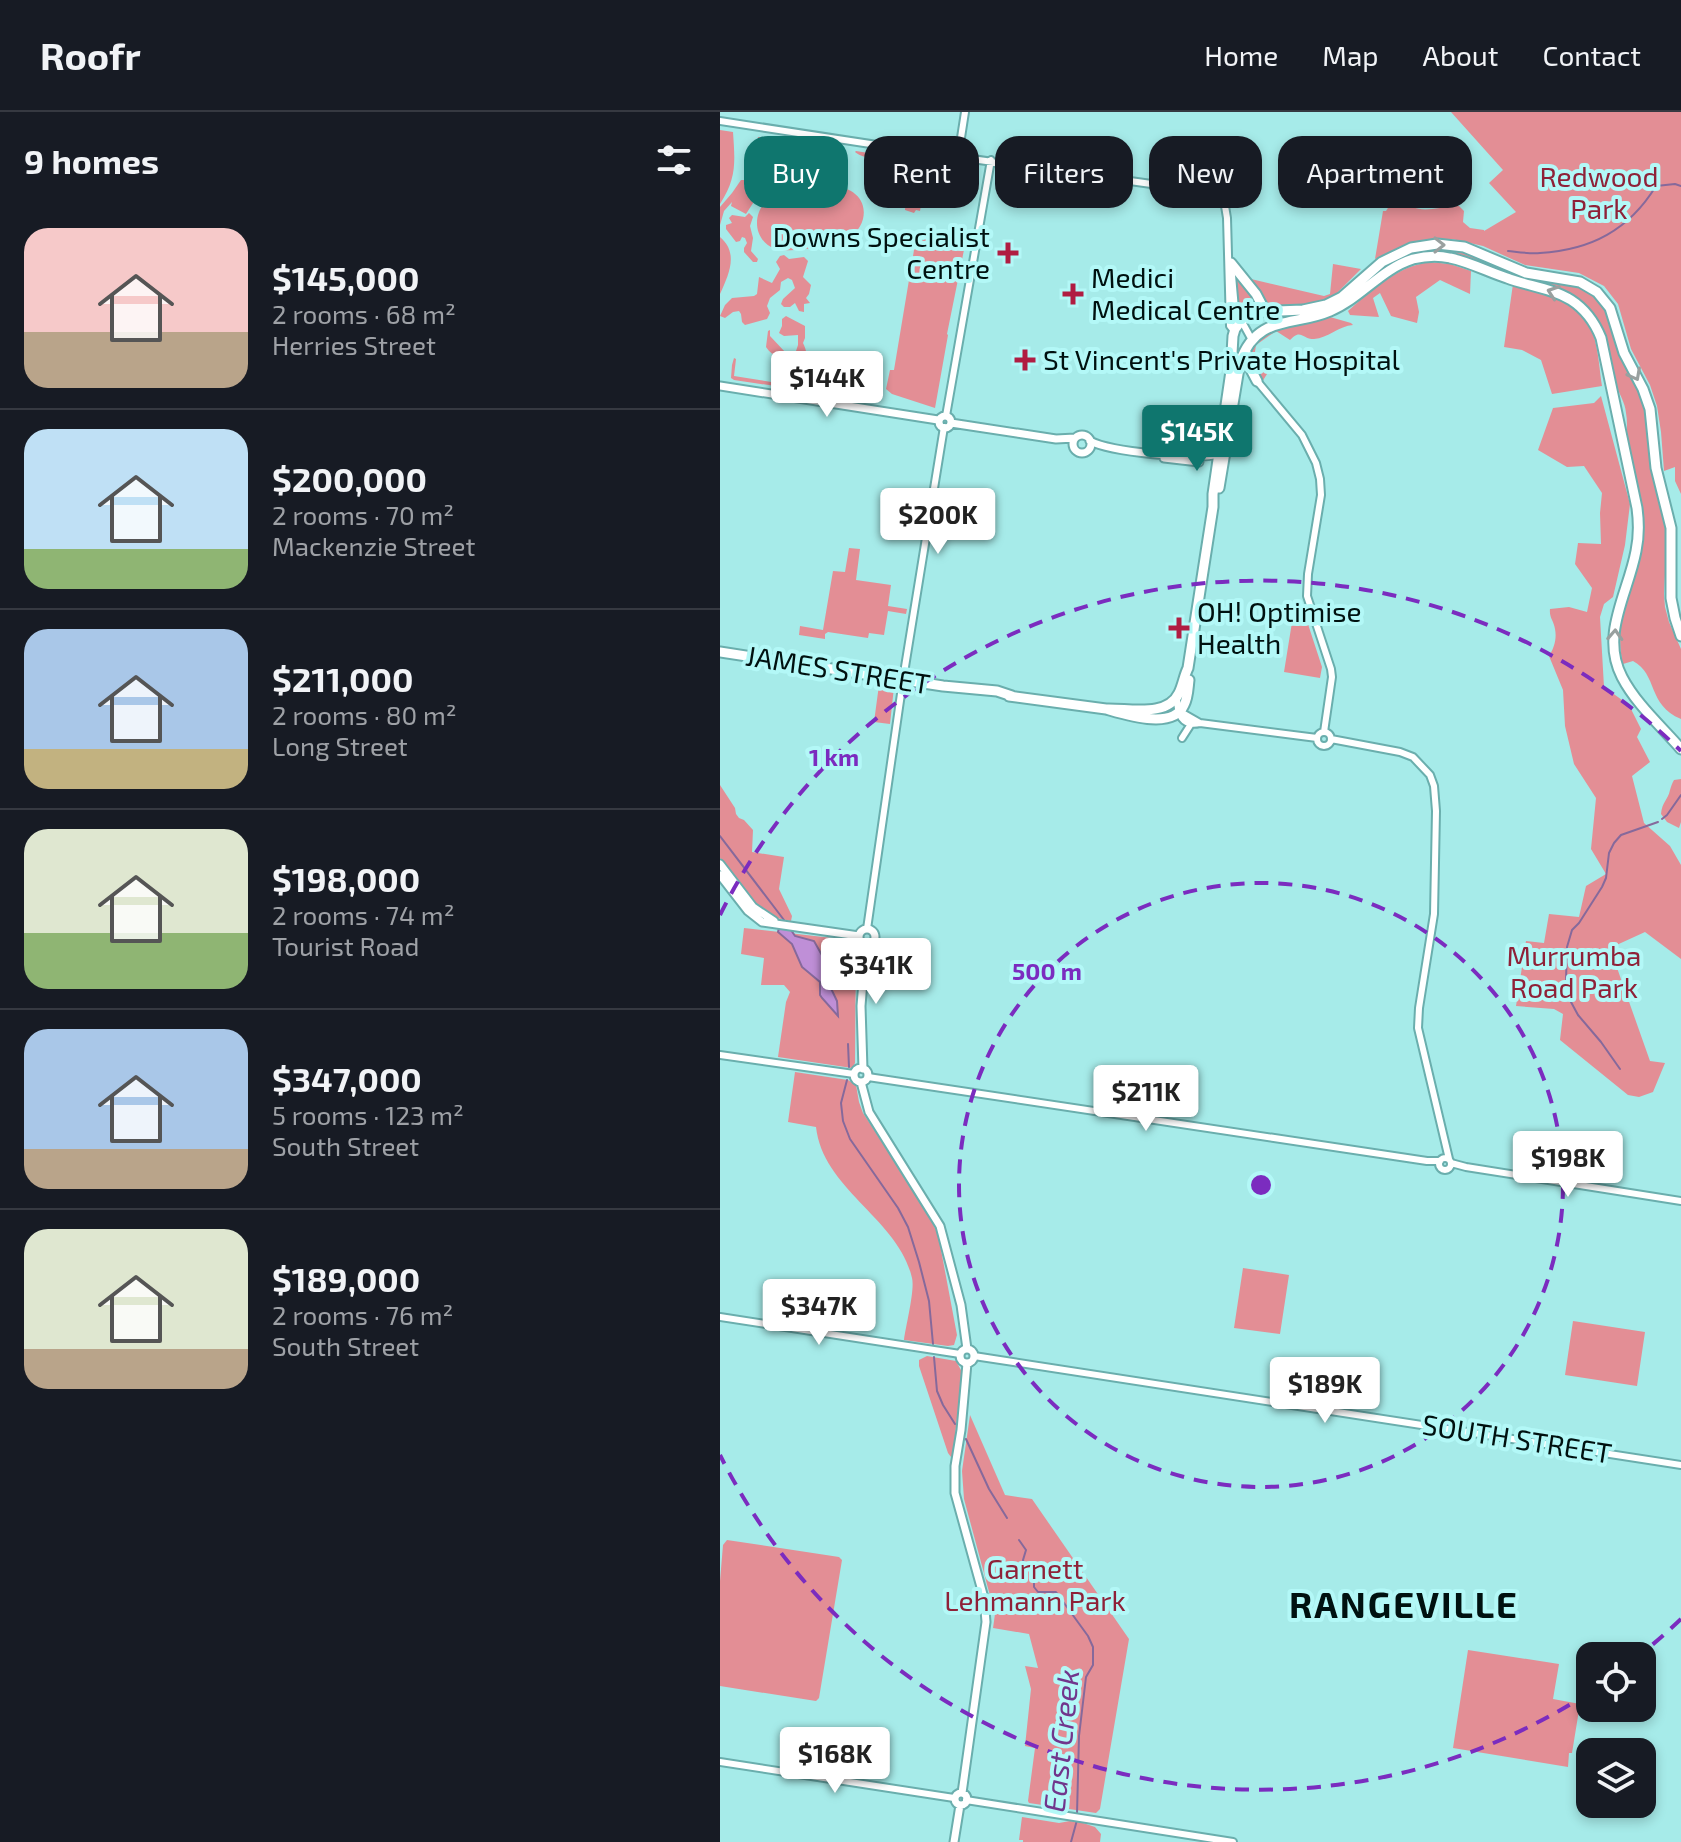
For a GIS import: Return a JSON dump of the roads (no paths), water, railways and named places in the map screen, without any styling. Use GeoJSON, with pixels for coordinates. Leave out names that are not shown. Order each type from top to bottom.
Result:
{"type":"FeatureCollection","features":[{"type":"Feature","properties":{"kind":"highway"},"geometry":{"type":"LineString","coordinates":[[1213,507],[1214,458],[1234,334],[1241,321],[1252,313],[1303,310],[1326,305],[1342,297],[1390,257],[1411,248],[1437,244],[1470,249],[1519,271],[1574,281],[1597,292],[1613,314],[1624,353],[1650,409],[1657,473],[1671,528],[1671,598],[1681,636]]}},
{"type":"Feature","properties":{"kind":"highway"},"geometry":{"type":"LineString","coordinates":[[1177,697],[1188,668],[1238,367],[1249,341],[1270,322],[1329,312],[1394,268],[1414,259],[1436,256],[1457,259],[1509,279],[1556,292],[1583,309],[1595,325],[1603,346],[1638,515],[1636,551],[1615,623],[1613,641],[1616,659],[1627,686],[1681,749]]}},
{"type":"Feature","properties":{"kind":"highway"},"geometry":{"type":"LineString","coordinates":[[1230,258],[1265,311]]}},
{"type":"Feature","properties":{"kind":"highway"},"geometry":{"type":"LineString","coordinates":[[1234,334],[1249,341]]}},
{"type":"Feature","properties":{"kind":"highway"},"geometry":{"type":"LineString","coordinates":[[1249,341],[1247,362],[1257,381]]}},
{"type":"Feature","properties":{"kind":"highway"},"geometry":{"type":"LineString","coordinates":[[1214,458],[1223,454],[1233,406]]}},
{"type":"Feature","properties":{"kind":"highway","name":"JAMES STREET"},"geometry":{"type":"LineString","coordinates":[[720,652],[956,687],[973,693],[1106,709],[1160,720],[1172,718],[1179,712]]}},
{"type":"Feature","properties":{"kind":"highway"},"geometry":{"type":"LineString","coordinates":[[1179,712],[1186,700],[1188,668]]}},
{"type":"Feature","properties":{"kind":"highway","name":"JAMES STREET"},"geometry":{"type":"LineString","coordinates":[[1106,709],[1161,709],[1177,697]]}},
{"type":"Feature","properties":{"kind":"main road"},"geometry":{"type":"LineString","coordinates":[[720,386],[1056,439],[1075,443],[1081,452],[1090,445],[1183,461],[1214,458]]}},
{"type":"Feature","properties":{"kind":"main road"},"geometry":{"type":"LineString","coordinates":[[1075,443],[1083,435],[1090,445]]}},
{"type":"Feature","properties":{"kind":"main road"},"geometry":{"type":"LineString","coordinates":[[1146,453],[1214,458]]}},
{"type":"Feature","properties":{"kind":"main road"},"geometry":{"type":"LineString","coordinates":[[720,864],[753,907],[779,924]]}},
{"type":"Feature","properties":{"kind":"main road"},"geometry":{"type":"LineString","coordinates":[[720,875],[748,911],[762,922],[859,936]]}},
{"type":"Feature","properties":{"kind":"main road"},"geometry":{"type":"LineString","coordinates":[[867,929],[875,937],[866,944],[860,941],[859,936],[861,931],[867,929]]}},
{"type":"Feature","properties":{"kind":"main road"},"geometry":{"type":"LineString","coordinates":[[866,944],[861,1006],[869,1112],[940,1226],[961,1305],[964,1352],[961,1360],[967,1363]]}},
{"type":"Feature","properties":{"kind":"main road"},"geometry":{"type":"LineString","coordinates":[[854,1074],[858,1069],[864,1076]]}},
{"type":"Feature","properties":{"kind":"main road"},"geometry":{"type":"LineString","coordinates":[[964,1352],[973,1352],[971,1362],[967,1363]]}},
{"type":"Feature","properties":{"kind":"main road"},"geometry":{"type":"LineString","coordinates":[[954,1842],[986,1622],[984,1598],[955,1493],[967,1363]]}},
{"type":"Feature","properties":{"kind":"street"},"geometry":{"type":"LineString","coordinates":[[961,136],[965,112]]}},
{"type":"Feature","properties":{"kind":"street"},"geometry":{"type":"LineString","coordinates":[[720,121],[864,142]]}},
{"type":"Feature","properties":{"kind":"street"},"geometry":{"type":"LineString","coordinates":[[979,158],[1216,193],[1217,199],[1224,200],[1226,211],[1234,304],[1249,341]]}},
{"type":"Feature","properties":{"kind":"street"},"geometry":{"type":"LineString","coordinates":[[867,929],[903,680],[990,160]]}},
{"type":"Feature","properties":{"kind":"street"},"geometry":{"type":"LineString","coordinates":[[1230,258],[1227,263],[1230,326],[1234,334]]}},
{"type":"Feature","properties":{"kind":"street"},"geometry":{"type":"LineString","coordinates":[[1257,381],[1302,435],[1320,479],[1321,495],[1307,596],[1331,669],[1324,732]]}},
{"type":"Feature","properties":{"kind":"street"},"geometry":{"type":"LineString","coordinates":[[1177,697],[1179,712],[1184,721],[1191,724],[1317,738]]}},
{"type":"Feature","properties":{"kind":"street","name":"JAMES STREET"},"geometry":{"type":"LineString","coordinates":[[1142,709],[1156,714],[1179,712]]}},
{"type":"Feature","properties":{"kind":"street"},"geometry":{"type":"LineString","coordinates":[[1179,712],[1200,723]]}},
{"type":"Feature","properties":{"kind":"street"},"geometry":{"type":"LineString","coordinates":[[1182,738],[1191,724]]}},
{"type":"Feature","properties":{"kind":"street"},"geometry":{"type":"LineString","coordinates":[[1317,738],[1324,732],[1329,733],[1331,739]]}},
{"type":"Feature","properties":{"kind":"street"},"geometry":{"type":"LineString","coordinates":[[1317,738],[1319,744],[1325,746],[1331,739]]}},
{"type":"Feature","properties":{"kind":"street"},"geometry":{"type":"LineString","coordinates":[[1331,739],[1400,752],[1413,757],[1430,775],[1435,795],[1434,914],[1418,1028],[1445,1162]]}},
{"type":"Feature","properties":{"kind":"street"},"geometry":{"type":"LineString","coordinates":[[720,1055],[854,1074]]}},
{"type":"Feature","properties":{"kind":"street"},"geometry":{"type":"LineString","coordinates":[[864,1076],[1445,1162],[1681,1201]]}},
{"type":"Feature","properties":{"kind":"street"},"geometry":{"type":"LineString","coordinates":[[720,1317],[964,1352]]}},
{"type":"Feature","properties":{"kind":"street","name":"SOUTH STREET"},"geometry":{"type":"LineString","coordinates":[[974,1356],[1681,1465]]}},
{"type":"Feature","properties":{"kind":"street"},"geometry":{"type":"LineString","coordinates":[[720,1762],[1233,1842]]}},
{"type":"Feature","properties":{"kind":"waterway"},"geometry":{"type":"LineString","coordinates":[[1508,251],[1559,251],[1592,242],[1634,215],[1656,186],[1681,186]]}},
{"type":"Feature","properties":{"kind":"waterway"},"geometry":{"type":"LineString","coordinates":[[1662,819],[1681,795]]}},
{"type":"Feature","properties":{"kind":"waterway"},"geometry":{"type":"LineString","coordinates":[[1620,1069],[1571,1002],[1566,980],[1567,947],[1572,930],[1602,887],[1614,843],[1621,835],[1658,822]]}},
{"type":"Feature","properties":{"kind":"waterway","name":"East Creek"},"geometry":{"type":"LineString","coordinates":[[720,836],[784,920]]}},
{"type":"Feature","properties":{"kind":"waterway","name":"East Creek"},"geometry":{"type":"LineString","coordinates":[[848,1044],[849,1067]]}},
{"type":"Feature","properties":{"kind":"waterway","name":"East Creek"},"geometry":{"type":"LineString","coordinates":[[847,1080],[841,1103],[843,1121],[850,1139],[908,1227],[929,1301],[933,1344]]}},
{"type":"Feature","properties":{"kind":"waterway","name":"East Creek"},"geometry":{"type":"LineString","coordinates":[[934,1357],[937,1391],[955,1424]]}},
{"type":"Feature","properties":{"kind":"waterway","name":"East Creek"},"geometry":{"type":"LineString","coordinates":[[966,1439],[989,1489],[1007,1518]]}},
{"type":"Feature","properties":{"kind":"waterway","name":"East Creek"},"geometry":{"type":"LineString","coordinates":[[1019,1540],[1026,1550],[1024,1564],[1033,1564],[1034,1567],[1034,1587],[1038,1592],[1056,1592],[1093,1647],[1093,1665],[1086,1677],[1079,1736],[1077,1814]]}},
{"type":"Feature","properties":{"kind":"waterway","name":"East Creek"},"geometry":{"type":"LineString","coordinates":[[1071,1842],[1077,1820]]}},
{"type":"Feature","properties":{"kind":"place","name":"Downs Specialist Centre"},"geometry":{"type":"Point","coordinates":[1008,253]}},
{"type":"Feature","properties":{"kind":"place","name":"Medici Medical Centre"},"geometry":{"type":"Point","coordinates":[1073,294]}},
{"type":"Feature","properties":{"kind":"place","name":"St Vincent's Private Hospital"},"geometry":{"type":"Point","coordinates":[1025,360]}},
{"type":"Feature","properties":{"kind":"place","name":"OH! Optimise Health"},"geometry":{"type":"Point","coordinates":[1179,628]}},
{"type":"Feature","properties":{"kind":"district","name":"RANGEVILLE"},"geometry":{"type":"Point","coordinates":[1404,1605]}},
{"type":"Feature","properties":{"kind":"park label","name":"Redwood Park"},"geometry":{"type":"Point","coordinates":[1599,193]}},
{"type":"Feature","properties":{"kind":"park label","name":"Murrumba Road Park"},"geometry":{"type":"Point","coordinates":[1574,972]}},
{"type":"Feature","properties":{"kind":"park label","name":"Garnett Lehmann Park"},"geometry":{"type":"Point","coordinates":[1035,1585]}}]}
